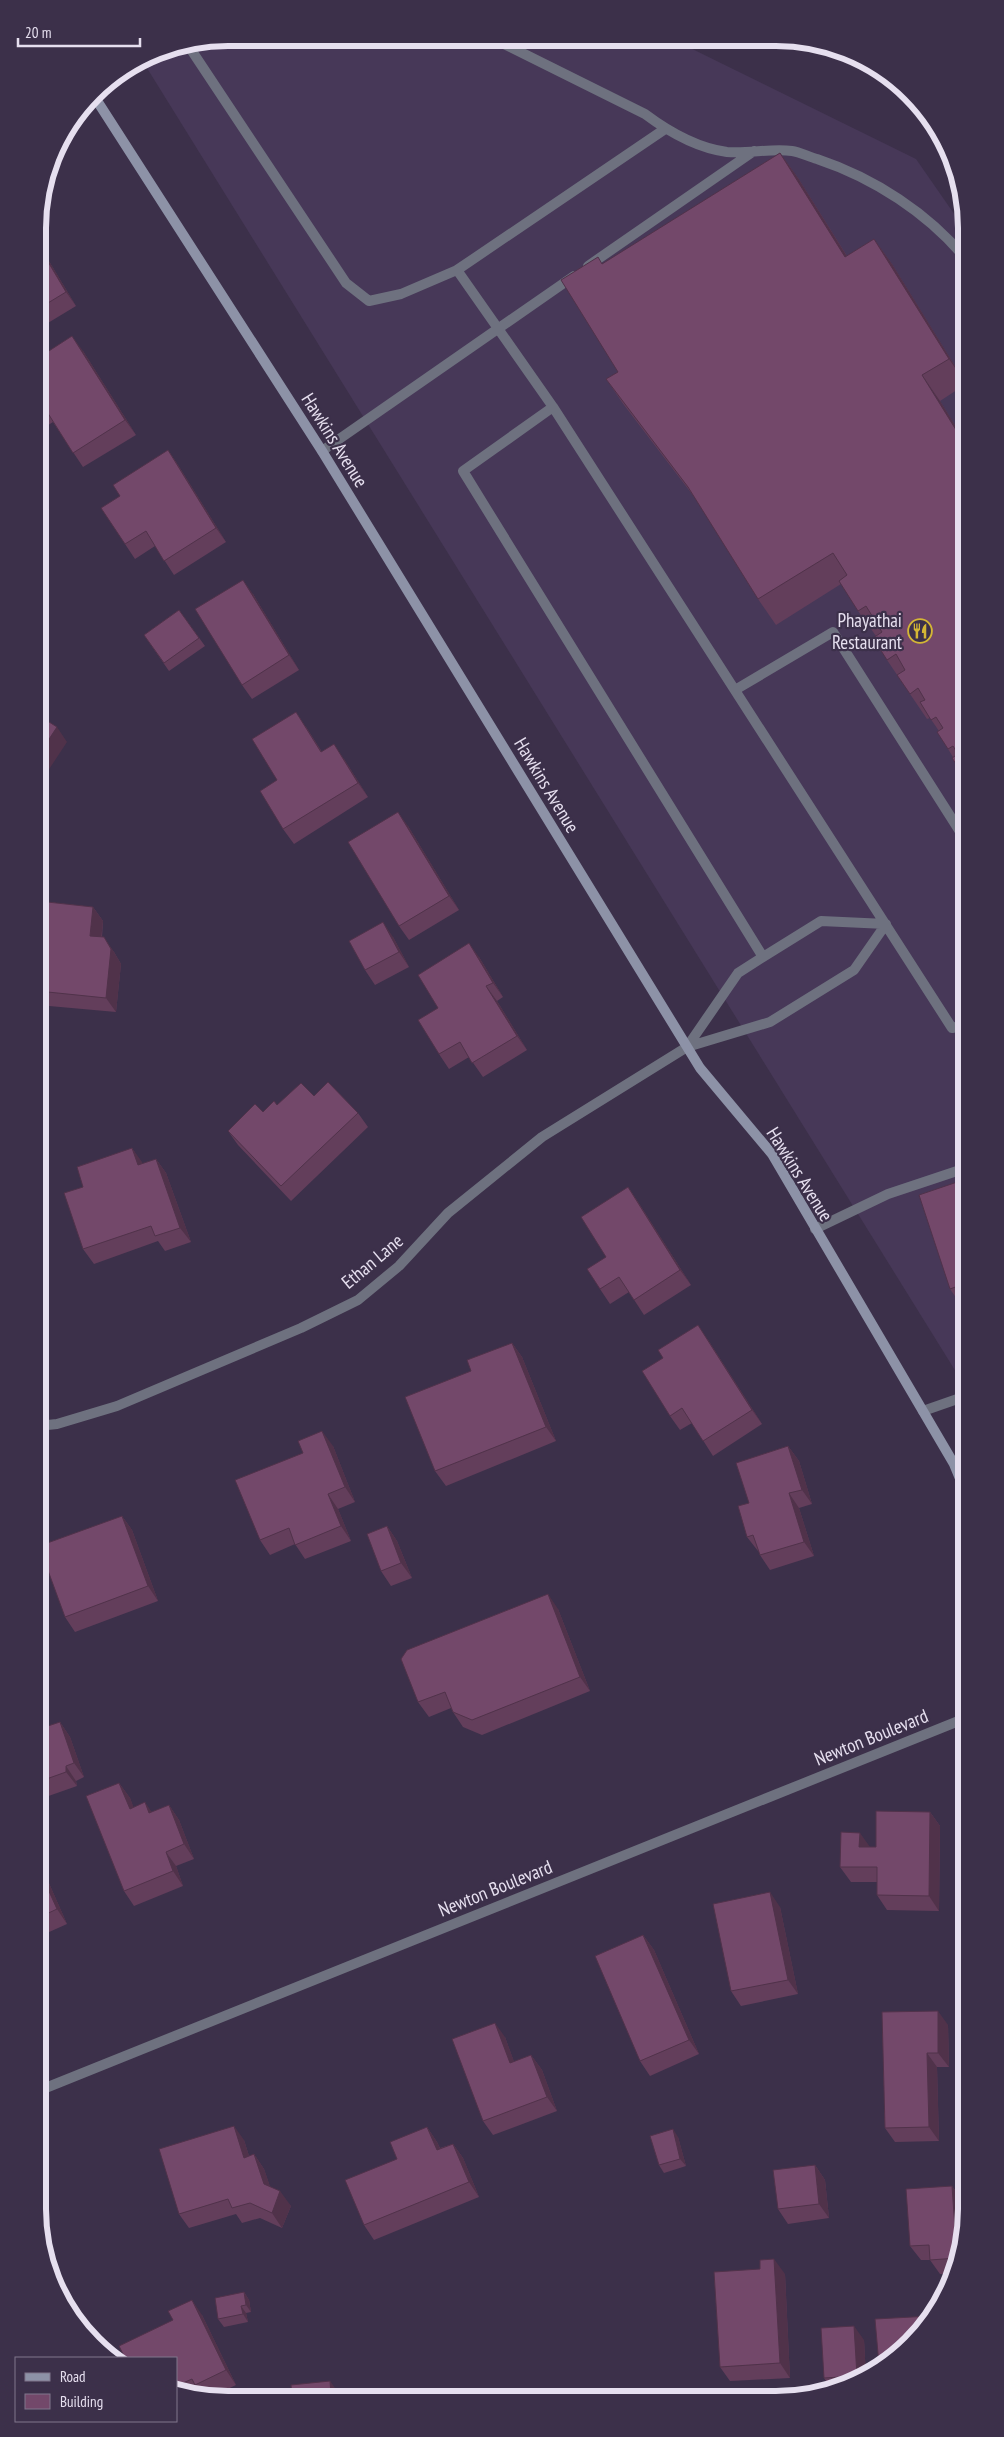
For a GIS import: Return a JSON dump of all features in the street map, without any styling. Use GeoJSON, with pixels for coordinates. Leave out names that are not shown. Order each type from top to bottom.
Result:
{"type":"FeatureCollection","features":[{"type":"Feature","properties":{"kind":"street"},"geometry":{"type":"LineString","coordinates":[[508,46],[645,114],[665,129],[689,141],[727,152],[792,151],[846,169],[916,209],[958,249]]}},
{"type":"Feature","properties":{"kind":"street"},"geometry":{"type":"LineString","coordinates":[[191,50],[346,283],[369,300],[401,294],[457,270],[665,129]]}},
{"type":"Feature","properties":{"kind":"street","name":"Hawkins Avenue"},"geometry":{"type":"LineString","coordinates":[[98,102],[322,451],[700,1068],[772,1154],[958,1474]]}},
{"type":"Feature","properties":{"kind":"street"},"geometry":{"type":"LineString","coordinates":[[322,451],[754,151]]}},
{"type":"Feature","properties":{"kind":"street"},"geometry":{"type":"LineString","coordinates":[[457,270],[553,406],[952,1028],[958,1027]]}},
{"type":"Feature","properties":{"kind":"street"},"geometry":{"type":"LineString","coordinates":[[553,406],[462,470],[763,957]]}},
{"type":"Feature","properties":{"kind":"street"},"geometry":{"type":"LineString","coordinates":[[736,690],[832,632],[958,829]]}},
{"type":"Feature","properties":{"kind":"street"},"geometry":{"type":"LineString","coordinates":[[687,1047],[738,973],[763,957],[821,922],[886,924]]}},
{"type":"Feature","properties":{"kind":"street"},"geometry":{"type":"LineString","coordinates":[[687,1047],[770,1022],[854,970],[886,924]]}},
{"type":"Feature","properties":{"kind":"street","name":"Ethan Lane"},"geometry":{"type":"LineString","coordinates":[[46,1425],[57,1424],[117,1406],[301,1328],[358,1300],[399,1266],[448,1213],[542,1136],[687,1047]]}},
{"type":"Feature","properties":{"kind":"street"},"geometry":{"type":"LineString","coordinates":[[815,1229],[888,1194],[958,1171]]}},
{"type":"Feature","properties":{"kind":"street"},"geometry":{"type":"LineString","coordinates":[[923,1411],[958,1399]]}},
{"type":"Feature","properties":{"kind":"street","name":"Newton Boulevard"},"geometry":{"type":"LineString","coordinates":[[46,2088],[958,1721]]}},
{"type":"Feature","properties":{"kind":"shaded area"},"geometry":{"type":"Polygon","coordinates":[[[229,46],[686,46],[916,159],[957,218],[958,1375],[146,66],[181,52],[229,46]]]}},
{"type":"Feature","properties":{"kind":"building"},"geometry":{"type":"Polygon","coordinates":[[[780,153],[845,257],[874,239],[949,359],[922,375],[958,433],[958,754],[953,746],[948,749],[937,732],[943,728],[936,717],[931,720],[920,702],[925,700],[918,688],[910,694],[897,675],[905,670],[896,654],[887,660],[873,638],[882,632],[866,606],[858,611],[839,581],[847,575],[833,553],[758,599],[688,487],[606,379],[618,372],[561,280],[598,257],[602,264],[780,153]]]}},
{"type":"Feature","properties":{"kind":"building"},"geometry":{"type":"Polygon","coordinates":[[[46,258],[66,292],[46,304],[46,258]]]}},
{"type":"Feature","properties":{"kind":"building"},"geometry":{"type":"Polygon","coordinates":[[[72,336],[125,420],[73,453],[46,410],[46,353],[72,336]]]}},
{"type":"Feature","properties":{"kind":"building"},"geometry":{"type":"Polygon","coordinates":[[[168,450],[216,528],[164,561],[146,531],[125,544],[101,508],[120,496],[113,485],[168,450]]]}},
{"type":"Feature","properties":{"kind":"building"},"geometry":{"type":"Polygon","coordinates":[[[243,580],[289,655],[242,685],[195,609],[243,580]]]}},
{"type":"Feature","properties":{"kind":"building"},"geometry":{"type":"Polygon","coordinates":[[[179,610],[199,638],[164,663],[144,635],[179,610]]]}},
{"type":"Feature","properties":{"kind":"building"},"geometry":{"type":"Polygon","coordinates":[[[296,712],[321,752],[334,744],[358,783],[283,829],[260,791],[277,780],[252,739],[296,712]]]}},
{"type":"Feature","properties":{"kind":"building"},"geometry":{"type":"Polygon","coordinates":[[[46,720],[57,727],[46,744],[46,720]]]}},
{"type":"Feature","properties":{"kind":"building"},"geometry":{"type":"Polygon","coordinates":[[[958,754],[958,767],[952,758],[958,754]]]}},
{"type":"Feature","properties":{"kind":"building"},"geometry":{"type":"Polygon","coordinates":[[[398,812],[449,896],[399,926],[348,842],[398,812]]]}},
{"type":"Feature","properties":{"kind":"building"},"geometry":{"type":"Polygon","coordinates":[[[46,902],[93,907],[90,936],[104,937],[111,949],[106,998],[46,992],[46,902]]]}},
{"type":"Feature","properties":{"kind":"building"},"geometry":{"type":"Polygon","coordinates":[[[383,922],[399,952],[365,970],[349,941],[383,922]]]}},
{"type":"Feature","properties":{"kind":"building"},"geometry":{"type":"Polygon","coordinates":[[[469,943],[493,983],[486,986],[517,1036],[472,1063],[460,1042],[439,1054],[418,1020],[438,1008],[418,975],[469,943]]]}},
{"type":"Feature","properties":{"kind":"building"},"geometry":{"type":"Polygon","coordinates":[[[328,1082],[358,1113],[281,1186],[228,1131],[255,1104],[263,1112],[274,1101],[277,1105],[301,1083],[314,1096],[328,1082]]]}},
{"type":"Feature","properties":{"kind":"building"},"geometry":{"type":"Polygon","coordinates":[[[132,1148],[138,1165],[156,1159],[180,1228],[155,1236],[151,1226],[83,1249],[64,1193],[83,1187],[77,1167],[132,1148]]]}},
{"type":"Feature","properties":{"kind":"building"},"geometry":{"type":"Polygon","coordinates":[[[958,1182],[958,1286],[950,1289],[919,1195],[958,1182]]]}},
{"type":"Feature","properties":{"kind":"building"},"geometry":{"type":"Polygon","coordinates":[[[628,1187],[680,1270],[634,1300],[619,1277],[600,1289],[587,1269],[606,1257],[581,1217],[628,1187]]]}},
{"type":"Feature","properties":{"kind":"building"},"geometry":{"type":"Polygon","coordinates":[[[698,1325],[752,1410],[703,1441],[682,1408],[670,1416],[642,1371],[663,1358],[658,1350],[698,1325]]]}},
{"type":"Feature","properties":{"kind":"building"},"geometry":{"type":"Polygon","coordinates":[[[512,1343],[546,1427],[435,1471],[405,1397],[471,1371],[467,1360],[512,1343]]]}},
{"type":"Feature","properties":{"kind":"building"},"geometry":{"type":"Polygon","coordinates":[[[322,1431],[345,1487],[328,1494],[341,1526],[295,1545],[289,1528],[260,1540],[235,1480],[303,1453],[298,1441],[322,1431]]]}},
{"type":"Feature","properties":{"kind":"building"},"geometry":{"type":"Polygon","coordinates":[[[788,1446],[802,1490],[789,1493],[804,1542],[760,1555],[753,1535],[747,1537],[738,1506],[749,1503],[736,1463],[788,1446]]]}},
{"type":"Feature","properties":{"kind":"building"},"geometry":{"type":"Polygon","coordinates":[[[122,1516],[148,1586],[65,1617],[46,1565],[46,1543],[122,1516]]]}},
{"type":"Feature","properties":{"kind":"building"},"geometry":{"type":"Polygon","coordinates":[[[387,1526],[401,1563],[381,1571],[367,1534],[387,1526]]]}},
{"type":"Feature","properties":{"kind":"building"},"geometry":{"type":"Polygon","coordinates":[[[548,1594],[580,1677],[472,1720],[453,1712],[445,1692],[418,1702],[401,1659],[407,1650],[548,1594]]]}},
{"type":"Feature","properties":{"kind":"building"},"geometry":{"type":"Polygon","coordinates":[[[60,1722],[74,1763],[66,1766],[66,1772],[46,1779],[46,1727],[60,1722]]]}},
{"type":"Feature","properties":{"kind":"building"},"geometry":{"type":"Polygon","coordinates":[[[119,1783],[130,1809],[145,1802],[149,1813],[169,1805],[184,1844],[166,1852],[173,1871],[124,1891],[86,1796],[119,1783]]]}},
{"type":"Feature","properties":{"kind":"building"},"geometry":{"type":"Polygon","coordinates":[[[876,1811],[930,1812],[929,1896],[877,1895],[877,1867],[840,1867],[841,1832],[860,1833],[859,1847],[876,1847],[876,1811]]]}},
{"type":"Feature","properties":{"kind":"building"},"geometry":{"type":"Polygon","coordinates":[[[46,1885],[57,1909],[46,1914],[46,1885]]]}},
{"type":"Feature","properties":{"kind":"building"},"geometry":{"type":"Polygon","coordinates":[[[770,1892],[788,1980],[731,1991],[713,1904],[770,1892]]]}},
{"type":"Feature","properties":{"kind":"building"},"geometry":{"type":"Polygon","coordinates":[[[643,1935],[689,2040],[640,2061],[595,1956],[643,1935]]]}},
{"type":"Feature","properties":{"kind":"building"},"geometry":{"type":"Polygon","coordinates":[[[938,2011],[938,2053],[927,2053],[929,2127],[885,2128],[882,2012],[938,2011]]]}},
{"type":"Feature","properties":{"kind":"building"},"geometry":{"type":"Polygon","coordinates":[[[495,2023],[510,2063],[531,2055],[547,2097],[483,2121],[452,2039],[495,2023]]]}},
{"type":"Feature","properties":{"kind":"building"},"geometry":{"type":"Polygon","coordinates":[[[234,2126],[244,2158],[254,2154],[264,2184],[280,2191],[272,2213],[250,2203],[232,2208],[228,2199],[179,2214],[159,2149],[234,2126]]]}},
{"type":"Feature","properties":{"kind":"building"},"geometry":{"type":"Polygon","coordinates":[[[427,2127],[437,2150],[453,2144],[469,2182],[364,2225],[345,2180],[397,2159],[390,2142],[427,2127]]]}},
{"type":"Feature","properties":{"kind":"building"},"geometry":{"type":"Polygon","coordinates":[[[673,2129],[680,2159],[659,2165],[650,2136],[673,2129]]]}},
{"type":"Feature","properties":{"kind":"building"},"geometry":{"type":"Polygon","coordinates":[[[815,2165],[819,2204],[778,2209],[773,2170],[815,2165]]]}},
{"type":"Feature","properties":{"kind":"building"},"geometry":{"type":"Polygon","coordinates":[[[952,2186],[955,2235],[951,2258],[930,2260],[929,2245],[910,2246],[906,2189],[952,2186]]]}},
{"type":"Feature","properties":{"kind":"building"},"geometry":{"type":"Polygon","coordinates":[[[774,2259],[780,2363],[720,2367],[714,2272],[760,2269],[760,2260],[774,2259]]]}},
{"type":"Feature","properties":{"kind":"building"},"geometry":{"type":"Polygon","coordinates":[[[244,2292],[246,2305],[241,2306],[243,2314],[218,2319],[215,2298],[244,2292]]]}},
{"type":"Feature","properties":{"kind":"building"},"geometry":{"type":"Polygon","coordinates":[[[192,2300],[226,2370],[195,2385],[192,2379],[180,2384],[178,2357],[124,2357],[119,2346],[173,2320],[168,2311],[192,2300]]]}},
{"type":"Feature","properties":{"kind":"building"},"geometry":{"type":"Polygon","coordinates":[[[922,2316],[913,2329],[896,2346],[878,2359],[875,2319],[922,2316]]]}},
{"type":"Feature","properties":{"kind":"building"},"geometry":{"type":"Polygon","coordinates":[[[854,2326],[857,2372],[846,2377],[824,2378],[821,2328],[854,2326]]]}},
{"type":"Feature","properties":{"kind":"building"},"geometry":{"type":"Polygon","coordinates":[[[330,2381],[331,2391],[292,2391],[291,2385],[330,2381]]]}},
{"type":"Feature","properties":{"kind":"place","name":"Phayathai Restaurant"},"geometry":{"type":"Point","coordinates":[920,631]}}]}
